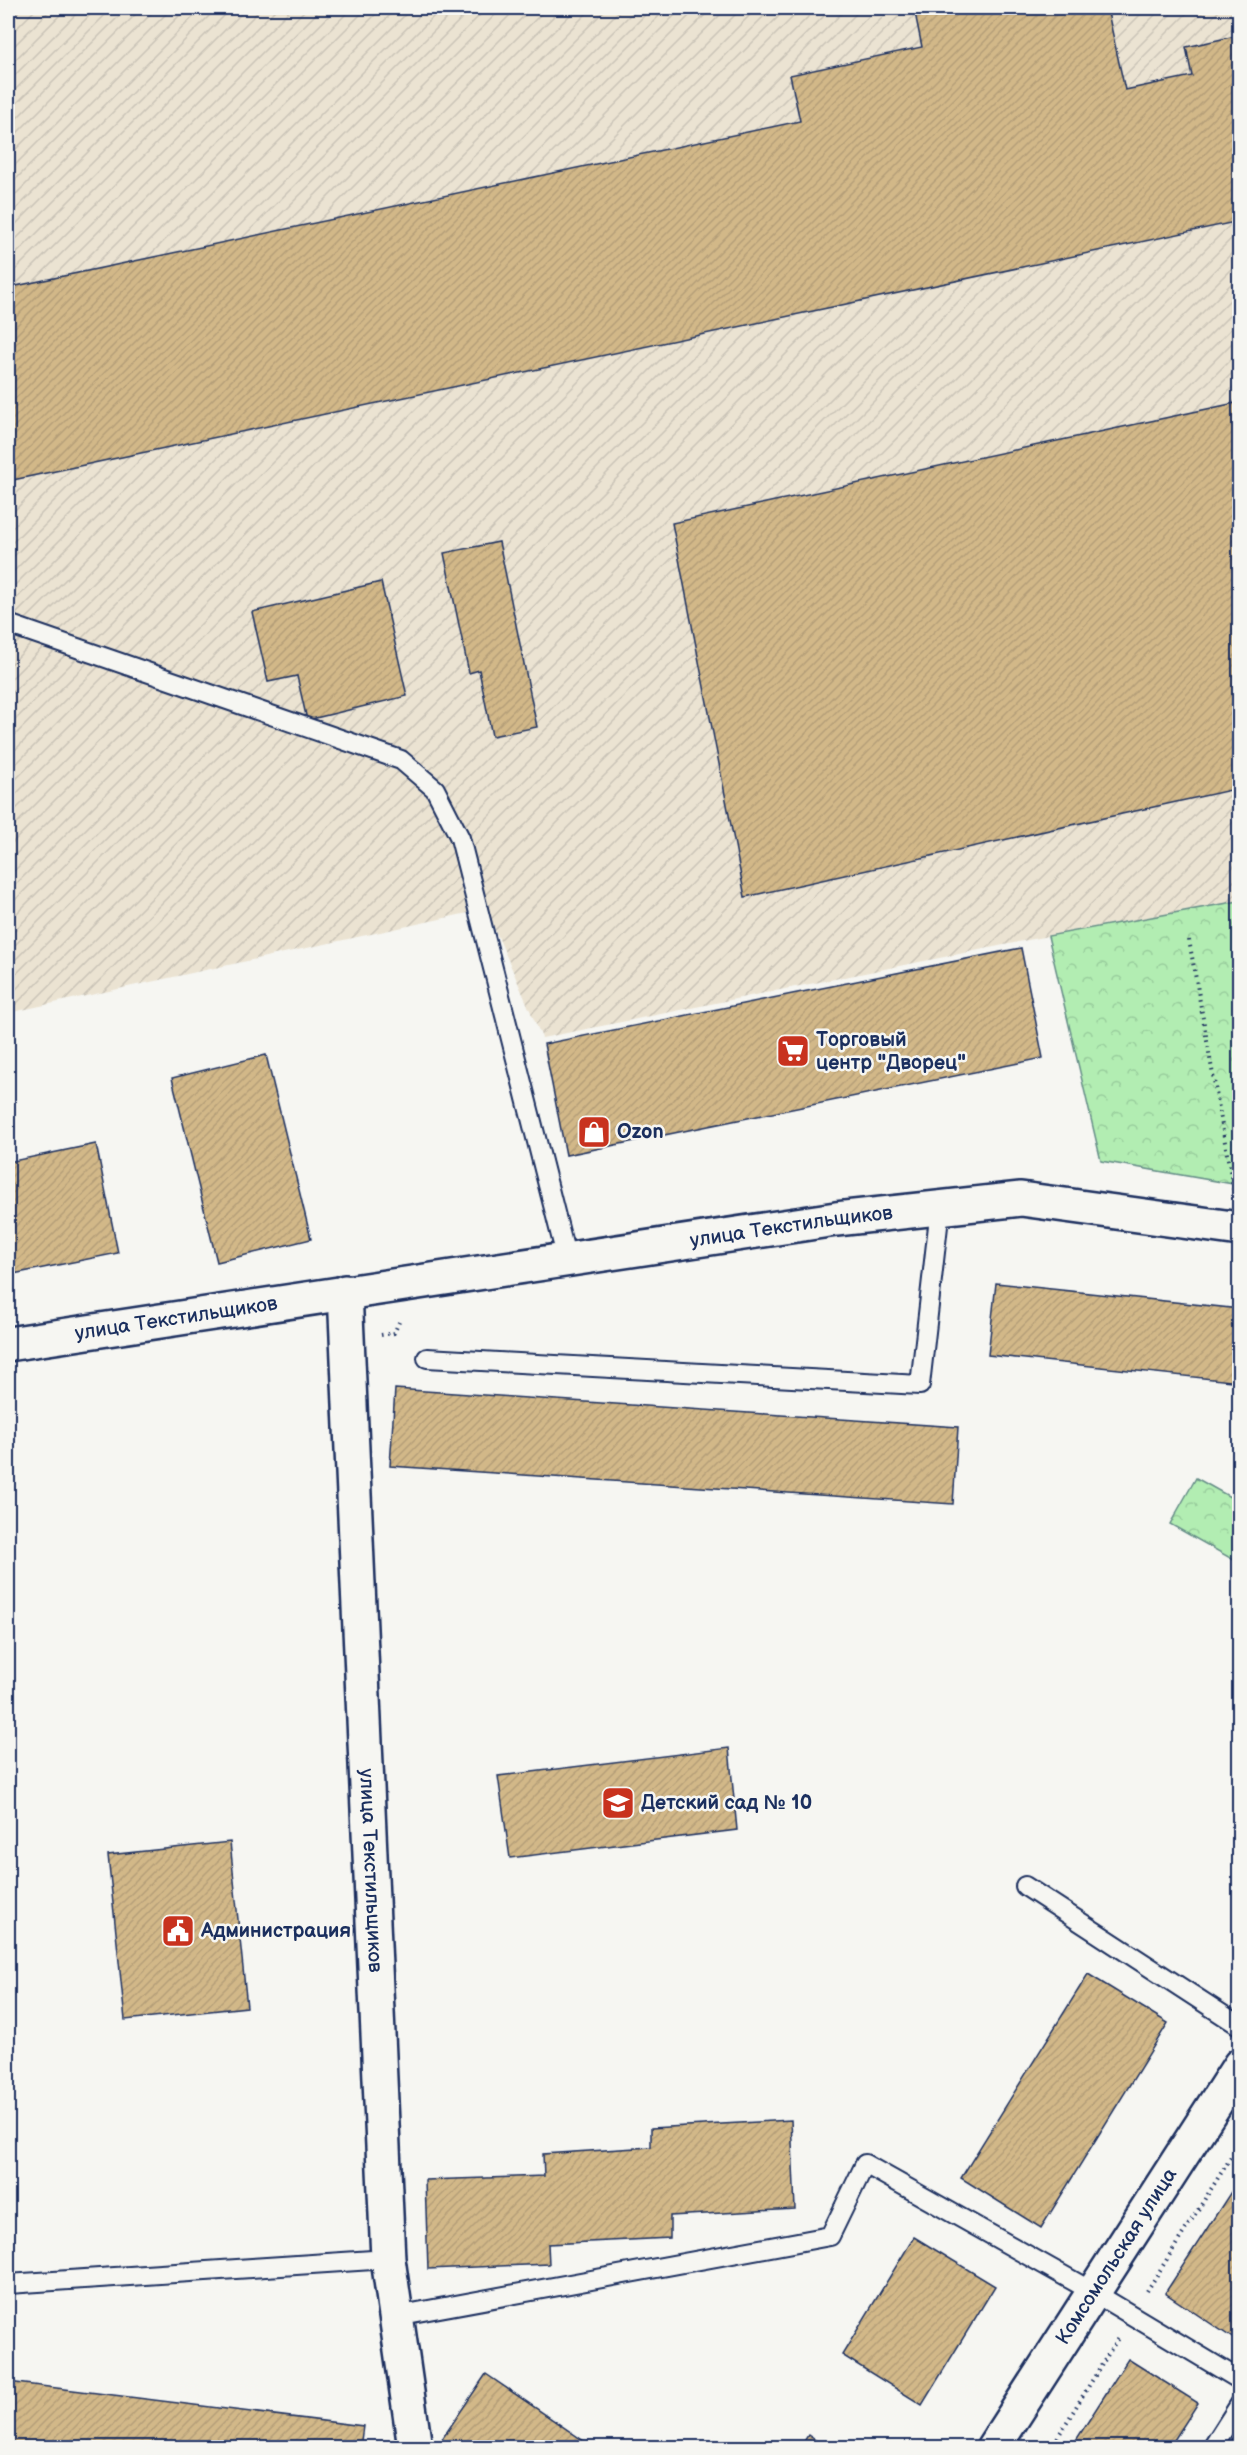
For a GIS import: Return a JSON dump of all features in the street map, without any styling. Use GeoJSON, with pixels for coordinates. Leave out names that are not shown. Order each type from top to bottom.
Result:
{"type":"FeatureCollection","features":[{"type":"Feature","properties":{"kind":"street","name":"улица Текстильщиков"},"geometry":{"type":"LineString","coordinates":[[8,1344],[836,1219],[1021,1199],[1238,1215]]}},
{"type":"Feature","properties":{"kind":"street","name":"улица Текстильщиков"},"geometry":{"type":"LineString","coordinates":[[345,1292],[388,2259],[415,2448]]}},
{"type":"Feature","properties":{"kind":"street","name":"Комсомольская улица"},"geometry":{"type":"LineString","coordinates":[[993,2448],[1239,2065]]}},
{"type":"Feature","properties":{"kind":"lane"},"geometry":{"type":"LineString","coordinates":[[8,624],[401,760],[435,789],[460,837],[567,1260]]}},
{"type":"Feature","properties":{"kind":"lane"},"geometry":{"type":"LineString","coordinates":[[427,1358],[920,1385],[940,1208]]}},
{"type":"Feature","properties":{"kind":"lane"},"geometry":{"type":"LineString","coordinates":[[1025,1886],[1239,2026]]}},
{"type":"Feature","properties":{"kind":"lane"},"geometry":{"type":"LineString","coordinates":[[396,2316],[830,2236],[865,2164],[1094,2292],[1239,2380]]}},
{"type":"Feature","properties":{"kind":"lane"},"geometry":{"type":"LineString","coordinates":[[8,2284],[388,2259]]}},
{"type":"Feature","properties":{"kind":"lane"},"geometry":{"type":"LineString","coordinates":[[1212,2448],[1239,2404]]}},
{"type":"Feature","properties":{"kind":"path"},"geometry":{"type":"LineString","coordinates":[[1189,940],[1238,1215]]}},
{"type":"Feature","properties":{"kind":"shaded area"},"geometry":{"type":"Polygon","coordinates":[[[8,8],[1239,8],[1239,901],[1048,936],[542,1038],[486,909],[8,1013],[8,8]]]}},
{"type":"Feature","properties":{"kind":"green space"},"geometry":{"type":"Polygon","coordinates":[[[1239,901],[1239,1185],[1101,1161],[1048,936],[1239,901]]]}},
{"type":"Feature","properties":{"kind":"green space"},"geometry":{"type":"Polygon","coordinates":[[[1196,1478],[1239,1502],[1239,1563],[1170,1524],[1196,1478]]]}},
{"type":"Feature","properties":{"kind":"building"},"geometry":{"type":"Polygon","coordinates":[[[914,8],[1107,8],[1125,90],[1192,76],[1186,47],[1240,35],[1240,221],[8,481],[8,272],[11,287],[800,121],[790,75],[922,47],[914,8]]]}},
{"type":"Feature","properties":{"kind":"building"},"geometry":{"type":"Polygon","coordinates":[[[1240,402],[1240,788],[745,897],[672,523],[1240,402]]]}},
{"type":"Feature","properties":{"kind":"building"},"geometry":{"type":"Polygon","coordinates":[[[499,542],[537,727],[492,736],[479,670],[469,673],[444,553],[499,542]]]}},
{"type":"Feature","properties":{"kind":"building"},"geometry":{"type":"Polygon","coordinates":[[[381,582],[407,696],[307,720],[297,676],[268,682],[252,612],[381,582]]]}},
{"type":"Feature","properties":{"kind":"building","name":"Торговый центр \"Дворец\""},"geometry":{"type":"Polygon","coordinates":[[[1021,948],[1043,1058],[566,1155],[544,1044],[1021,948]]]}},
{"type":"Feature","properties":{"kind":"building"},"geometry":{"type":"Polygon","coordinates":[[[266,1055],[311,1239],[217,1262],[172,1078],[266,1055]]]}},
{"type":"Feature","properties":{"kind":"building"},"geometry":{"type":"Polygon","coordinates":[[[96,1144],[118,1253],[8,1275],[8,1162],[96,1144]]]}},
{"type":"Feature","properties":{"kind":"building"},"geometry":{"type":"Polygon","coordinates":[[[996,1283],[1240,1309],[1240,1382],[988,1355],[996,1283]]]}},
{"type":"Feature","properties":{"kind":"building"},"geometry":{"type":"Polygon","coordinates":[[[395,1389],[958,1427],[953,1504],[390,1466],[395,1389]]]}},
{"type":"Feature","properties":{"kind":"building","name":"Детский сад № 10"},"geometry":{"type":"Polygon","coordinates":[[[729,1748],[737,1830],[510,1858],[498,1776],[729,1748]]]}},
{"type":"Feature","properties":{"kind":"building","name":"Администрация"},"geometry":{"type":"Polygon","coordinates":[[[230,1842],[247,2007],[125,2020],[108,1855],[230,1842]]]}},
{"type":"Feature","properties":{"kind":"building"},"geometry":{"type":"Polygon","coordinates":[[[1088,1974],[1168,2023],[1041,2228],[961,2178],[1088,1974]]]}},
{"type":"Feature","properties":{"kind":"building"},"geometry":{"type":"Polygon","coordinates":[[[791,2120],[795,2209],[670,2216],[670,2238],[548,2244],[549,2264],[428,2269],[425,2180],[544,2176],[543,2154],[651,2147],[651,2128],[791,2120]]]}},
{"type":"Feature","properties":{"kind":"building"},"geometry":{"type":"Polygon","coordinates":[[[1240,2178],[1240,2330],[1234,2339],[1165,2293],[1240,2178]]]}},
{"type":"Feature","properties":{"kind":"building"},"geometry":{"type":"Polygon","coordinates":[[[914,2237],[995,2286],[922,2405],[842,2355],[914,2237]]]}},
{"type":"Feature","properties":{"kind":"building"},"geometry":{"type":"Polygon","coordinates":[[[1128,2359],[1198,2403],[1169,2448],[1071,2448],[1128,2359]]]}},
{"type":"Feature","properties":{"kind":"building"},"geometry":{"type":"Polygon","coordinates":[[[486,2374],[594,2448],[454,2448],[442,2439],[486,2374]]]}},
{"type":"Feature","properties":{"kind":"building"},"geometry":{"type":"Polygon","coordinates":[[[8,2382],[363,2426],[360,2448],[8,2448],[8,2382]]]}},
{"type":"Feature","properties":{"kind":"building"},"geometry":{"type":"Polygon","coordinates":[[[808,2435],[827,2448],[800,2448],[808,2435]]]}},
{"type":"Feature","properties":{"kind":"place","name":"Торговый центр \"Дворец\""},"geometry":{"type":"Point","coordinates":[793,1051]}},
{"type":"Feature","properties":{"kind":"place","name":"Ozon"},"geometry":{"type":"Point","coordinates":[594,1132]}},
{"type":"Feature","properties":{"kind":"place","name":"Детский сад № 10"},"geometry":{"type":"Point","coordinates":[618,1803]}},
{"type":"Feature","properties":{"kind":"place","name":"Администрация"},"geometry":{"type":"Point","coordinates":[178,1931]}}]}
